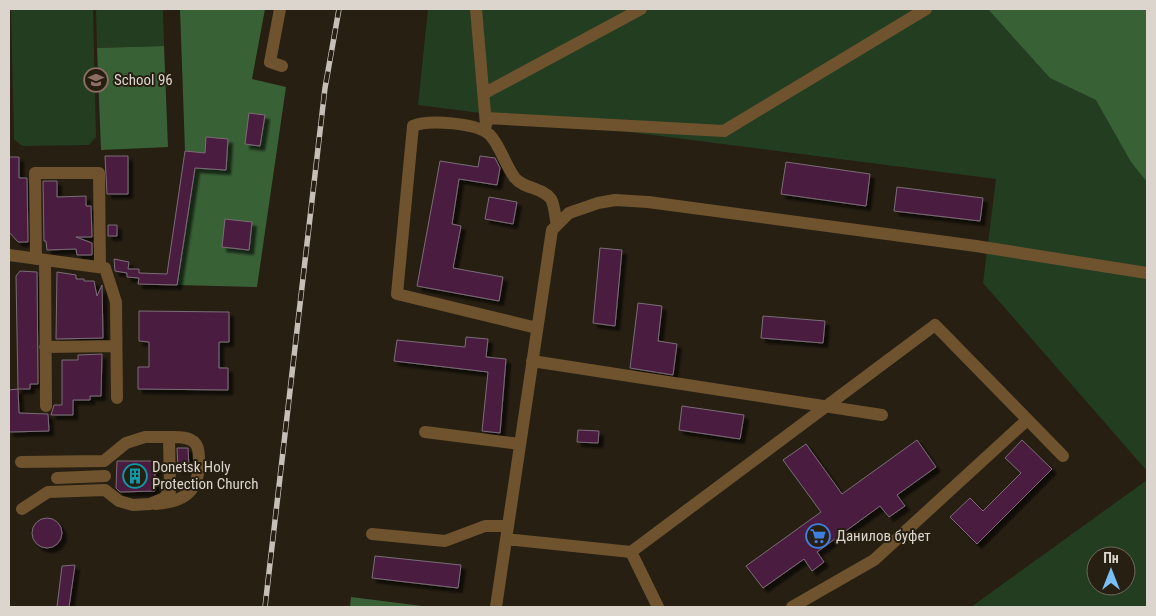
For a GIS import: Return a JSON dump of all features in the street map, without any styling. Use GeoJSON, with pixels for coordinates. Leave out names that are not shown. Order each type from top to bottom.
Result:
{"type":"FeatureCollection","features":[{"type":"Feature","properties":{"kind":"lane"},"geometry":{"type":"LineString","coordinates":[[280,9],[270,62],[282,66]]}},
{"type":"Feature","properties":{"kind":"lane"},"geometry":{"type":"LineString","coordinates":[[476,9],[485,93],[486,132]]}},
{"type":"Feature","properties":{"kind":"lane"},"geometry":{"type":"LineString","coordinates":[[485,93],[641,9]]}},
{"type":"Feature","properties":{"kind":"lane"},"geometry":{"type":"LineString","coordinates":[[486,118],[724,131],[926,9]]}},
{"type":"Feature","properties":{"kind":"lane"},"geometry":{"type":"LineString","coordinates":[[537,328],[396,294],[411,121],[480,128],[486,132],[497,146],[516,180],[543,192],[551,200],[557,225]]}},
{"type":"Feature","properties":{"kind":"lane"},"geometry":{"type":"LineString","coordinates":[[46,406],[45,347],[35,173],[99,173],[100,267]]}},
{"type":"Feature","properties":{"kind":"lane"},"geometry":{"type":"LineString","coordinates":[[496,607],[552,230],[569,214],[598,203],[615,200],[648,202],[976,246],[1147,273]]}},
{"type":"Feature","properties":{"kind":"lane"},"geometry":{"type":"LineString","coordinates":[[9,255],[105,268],[116,302],[117,398]]}},
{"type":"Feature","properties":{"kind":"lane"},"geometry":{"type":"LineString","coordinates":[[506,539],[631,552],[935,325],[1063,456]]}},
{"type":"Feature","properties":{"kind":"lane"},"geometry":{"type":"LineString","coordinates":[[45,347],[116,346]]}},
{"type":"Feature","properties":{"kind":"lane"},"geometry":{"type":"LineString","coordinates":[[532,361],[882,415]]}},
{"type":"Feature","properties":{"kind":"lane"},"geometry":{"type":"LineString","coordinates":[[792,607],[874,560],[1028,420]]}},
{"type":"Feature","properties":{"kind":"lane"},"geometry":{"type":"LineString","coordinates":[[425,432],[520,444]]}},
{"type":"Feature","properties":{"kind":"lane"},"geometry":{"type":"LineString","coordinates":[[21,462],[104,461],[126,443],[145,437],[189,438],[196,443],[199,453],[199,478],[194,487],[180,499],[170,503],[133,504],[119,501],[105,490],[48,492]]}},
{"type":"Feature","properties":{"kind":"lane"},"geometry":{"type":"LineString","coordinates":[[150,504],[164,498],[170,491],[169,437]]}},
{"type":"Feature","properties":{"kind":"lane"},"geometry":{"type":"LineString","coordinates":[[104,461],[105,490]]}},
{"type":"Feature","properties":{"kind":"lane"},"geometry":{"type":"LineString","coordinates":[[22,509],[54,487],[57,478],[50,462]]}},
{"type":"Feature","properties":{"kind":"lane"},"geometry":{"type":"LineString","coordinates":[[57,478],[105,476]]}},
{"type":"Feature","properties":{"kind":"lane"},"geometry":{"type":"LineString","coordinates":[[372,534],[445,541],[485,526],[508,526]]}},
{"type":"Feature","properties":{"kind":"lane"},"geometry":{"type":"LineString","coordinates":[[631,552],[658,607]]}},
{"type":"Feature","properties":{"kind":"green space"},"geometry":{"type":"Polygon","coordinates":[[[11,9],[93,9],[96,137],[89,145],[22,146],[14,139],[11,9]]]}},
{"type":"Feature","properties":{"kind":"green space"},"geometry":{"type":"Polygon","coordinates":[[[96,9],[163,9],[164,46],[97,48],[96,9]]]}},
{"type":"Feature","properties":{"kind":"green space"},"geometry":{"type":"Polygon","coordinates":[[[180,9],[265,9],[252,79],[286,87],[257,287],[177,285],[198,153],[185,151],[180,9]]]}},
{"type":"Feature","properties":{"kind":"green space"},"geometry":{"type":"Polygon","coordinates":[[[428,9],[1147,9],[1147,471],[983,283],[996,179],[418,105],[428,9]]]}},
{"type":"Feature","properties":{"kind":"green space"},"geometry":{"type":"Polygon","coordinates":[[[988,9],[1147,9],[1147,182],[1131,162],[1096,100],[1050,78],[988,9]]]}},
{"type":"Feature","properties":{"kind":"green space"},"geometry":{"type":"Polygon","coordinates":[[[164,46],[168,147],[101,150],[97,48],[164,46]]]}},
{"type":"Feature","properties":{"kind":"green space"},"geometry":{"type":"Polygon","coordinates":[[[1147,480],[1147,607],[971,607],[1147,480]]]}},
{"type":"Feature","properties":{"kind":"green space"},"geometry":{"type":"Polygon","coordinates":[[[351,597],[430,607],[350,607],[351,597]]]}},
{"type":"Feature","properties":{"kind":"building"},"geometry":{"type":"Polygon","coordinates":[[[249,113],[265,115],[260,146],[245,144],[249,113]]]}},
{"type":"Feature","properties":{"kind":"building"},"geometry":{"type":"Polygon","coordinates":[[[206,137],[228,139],[226,170],[195,168],[177,285],[138,284],[139,278],[127,277],[127,273],[115,271],[114,259],[129,262],[128,269],[139,269],[139,273],[167,274],[185,151],[205,153],[206,137]]]}},
{"type":"Feature","properties":{"kind":"building"},"geometry":{"type":"Polygon","coordinates":[[[105,156],[128,156],[128,194],[107,194],[105,156]]]}},
{"type":"Feature","properties":{"kind":"building"},"geometry":{"type":"Polygon","coordinates":[[[480,156],[495,158],[500,168],[497,185],[459,179],[452,224],[461,226],[453,268],[503,277],[499,301],[417,286],[440,161],[478,167],[480,156]]]}},
{"type":"Feature","properties":{"kind":"building"},"geometry":{"type":"Polygon","coordinates":[[[9,157],[19,157],[19,178],[27,178],[28,242],[18,242],[9,232],[9,157]]]}},
{"type":"Feature","properties":{"kind":"building"},"geometry":{"type":"Polygon","coordinates":[[[786,162],[870,174],[866,206],[781,194],[786,162]]]}},
{"type":"Feature","properties":{"kind":"building"},"geometry":{"type":"Polygon","coordinates":[[[43,181],[57,181],[57,197],[86,196],[86,206],[91,206],[92,237],[76,237],[92,243],[92,255],[77,255],[76,249],[47,250],[46,241],[44,241],[43,181]]]}},
{"type":"Feature","properties":{"kind":"building"},"geometry":{"type":"Polygon","coordinates":[[[897,187],[983,198],[980,221],[894,211],[897,187]]]}},
{"type":"Feature","properties":{"kind":"building"},"geometry":{"type":"Polygon","coordinates":[[[489,197],[517,202],[513,224],[485,219],[489,197]]]}},
{"type":"Feature","properties":{"kind":"building"},"geometry":{"type":"Polygon","coordinates":[[[225,219],[252,222],[249,250],[222,247],[225,219]]]}},
{"type":"Feature","properties":{"kind":"building"},"geometry":{"type":"Polygon","coordinates":[[[108,225],[117,225],[117,236],[108,236],[108,225]]]}},
{"type":"Feature","properties":{"kind":"building"},"geometry":{"type":"Polygon","coordinates":[[[600,248],[622,250],[615,326],[593,323],[600,248]]]}},
{"type":"Feature","properties":{"kind":"building"},"geometry":{"type":"Polygon","coordinates":[[[20,271],[37,272],[38,384],[30,384],[30,389],[18,389],[16,276],[20,271]]]}},
{"type":"Feature","properties":{"kind":"building"},"geometry":{"type":"Polygon","coordinates":[[[57,272],[76,275],[76,279],[84,279],[84,281],[94,281],[97,296],[102,285],[103,338],[56,339],[57,272]]]}},
{"type":"Feature","properties":{"kind":"building"},"geometry":{"type":"Polygon","coordinates":[[[638,303],[662,306],[658,341],[677,344],[673,375],[630,368],[638,303]]]}},
{"type":"Feature","properties":{"kind":"building"},"geometry":{"type":"Polygon","coordinates":[[[139,311],[229,312],[229,342],[219,342],[219,368],[228,368],[228,390],[138,389],[138,367],[149,367],[149,342],[139,341],[139,311]]]}},
{"type":"Feature","properties":{"kind":"building"},"geometry":{"type":"Polygon","coordinates":[[[763,316],[825,321],[823,343],[761,338],[763,316]]]}},
{"type":"Feature","properties":{"kind":"building"},"geometry":{"type":"Polygon","coordinates":[[[466,337],[488,339],[486,357],[506,359],[500,433],[482,431],[488,372],[394,361],[397,340],[465,347],[466,337]]]}},
{"type":"Feature","properties":{"kind":"building"},"geometry":{"type":"Polygon","coordinates":[[[102,354],[101,396],[90,396],[90,400],[73,400],[73,415],[51,415],[54,405],[62,405],[62,360],[78,360],[78,355],[102,354]]]}},
{"type":"Feature","properties":{"kind":"building"},"geometry":{"type":"Polygon","coordinates":[[[18,389],[19,413],[48,414],[49,431],[9,432],[9,390],[18,389]]]}},
{"type":"Feature","properties":{"kind":"building"},"geometry":{"type":"Polygon","coordinates":[[[682,406],[744,415],[740,439],[679,430],[682,406]]]}},
{"type":"Feature","properties":{"kind":"building"},"geometry":{"type":"Polygon","coordinates":[[[578,430],[599,431],[598,443],[577,442],[578,430]]]}},
{"type":"Feature","properties":{"kind":"building"},"geometry":{"type":"Polygon","coordinates":[[[917,440],[936,467],[897,495],[905,506],[889,517],[880,506],[817,552],[824,562],[812,571],[804,559],[763,588],[746,566],[821,512],[783,460],[806,444],[842,494],[917,440]]]}},
{"type":"Feature","properties":{"kind":"building"},"geometry":{"type":"Polygon","coordinates":[[[1022,440],[1052,469],[977,544],[950,517],[970,498],[983,511],[1021,473],[1005,458],[1022,440]]]}},
{"type":"Feature","properties":{"kind":"building"},"geometry":{"type":"Polygon","coordinates":[[[177,448],[188,448],[189,468],[178,469],[177,448]]]}},
{"type":"Feature","properties":{"kind":"building","name":"Donetsk Holy Protection Church"},"geometry":{"type":"Polygon","coordinates":[[[117,461],[155,461],[155,491],[120,492],[116,488],[117,461]]]}},
{"type":"Feature","properties":{"kind":"building"},"geometry":{"type":"Polygon","coordinates":[[[47,518],[58,522],[62,533],[58,544],[47,548],[36,544],[32,533],[36,522],[47,518]]]}},
{"type":"Feature","properties":{"kind":"building"},"geometry":{"type":"Polygon","coordinates":[[[375,556],[461,565],[458,588],[372,578],[375,556]]]}},
{"type":"Feature","properties":{"kind":"building"},"geometry":{"type":"Polygon","coordinates":[[[75,565],[69,607],[57,607],[62,566],[75,565]]]}},
{"type":"Feature","properties":{"kind":"railway"},"geometry":{"type":"LineString","coordinates":[[265,607],[325,88],[339,9]]}},
{"type":"Feature","properties":{"kind":"place","name":"School 96"},"geometry":{"type":"Point","coordinates":[96,80]}},
{"type":"Feature","properties":{"kind":"place","name":"Donetsk Holy Protection Church"},"geometry":{"type":"Point","coordinates":[135,476]}},
{"type":"Feature","properties":{"kind":"place","name":"Данилов буфет"},"geometry":{"type":"Point","coordinates":[818,536]}}]}
